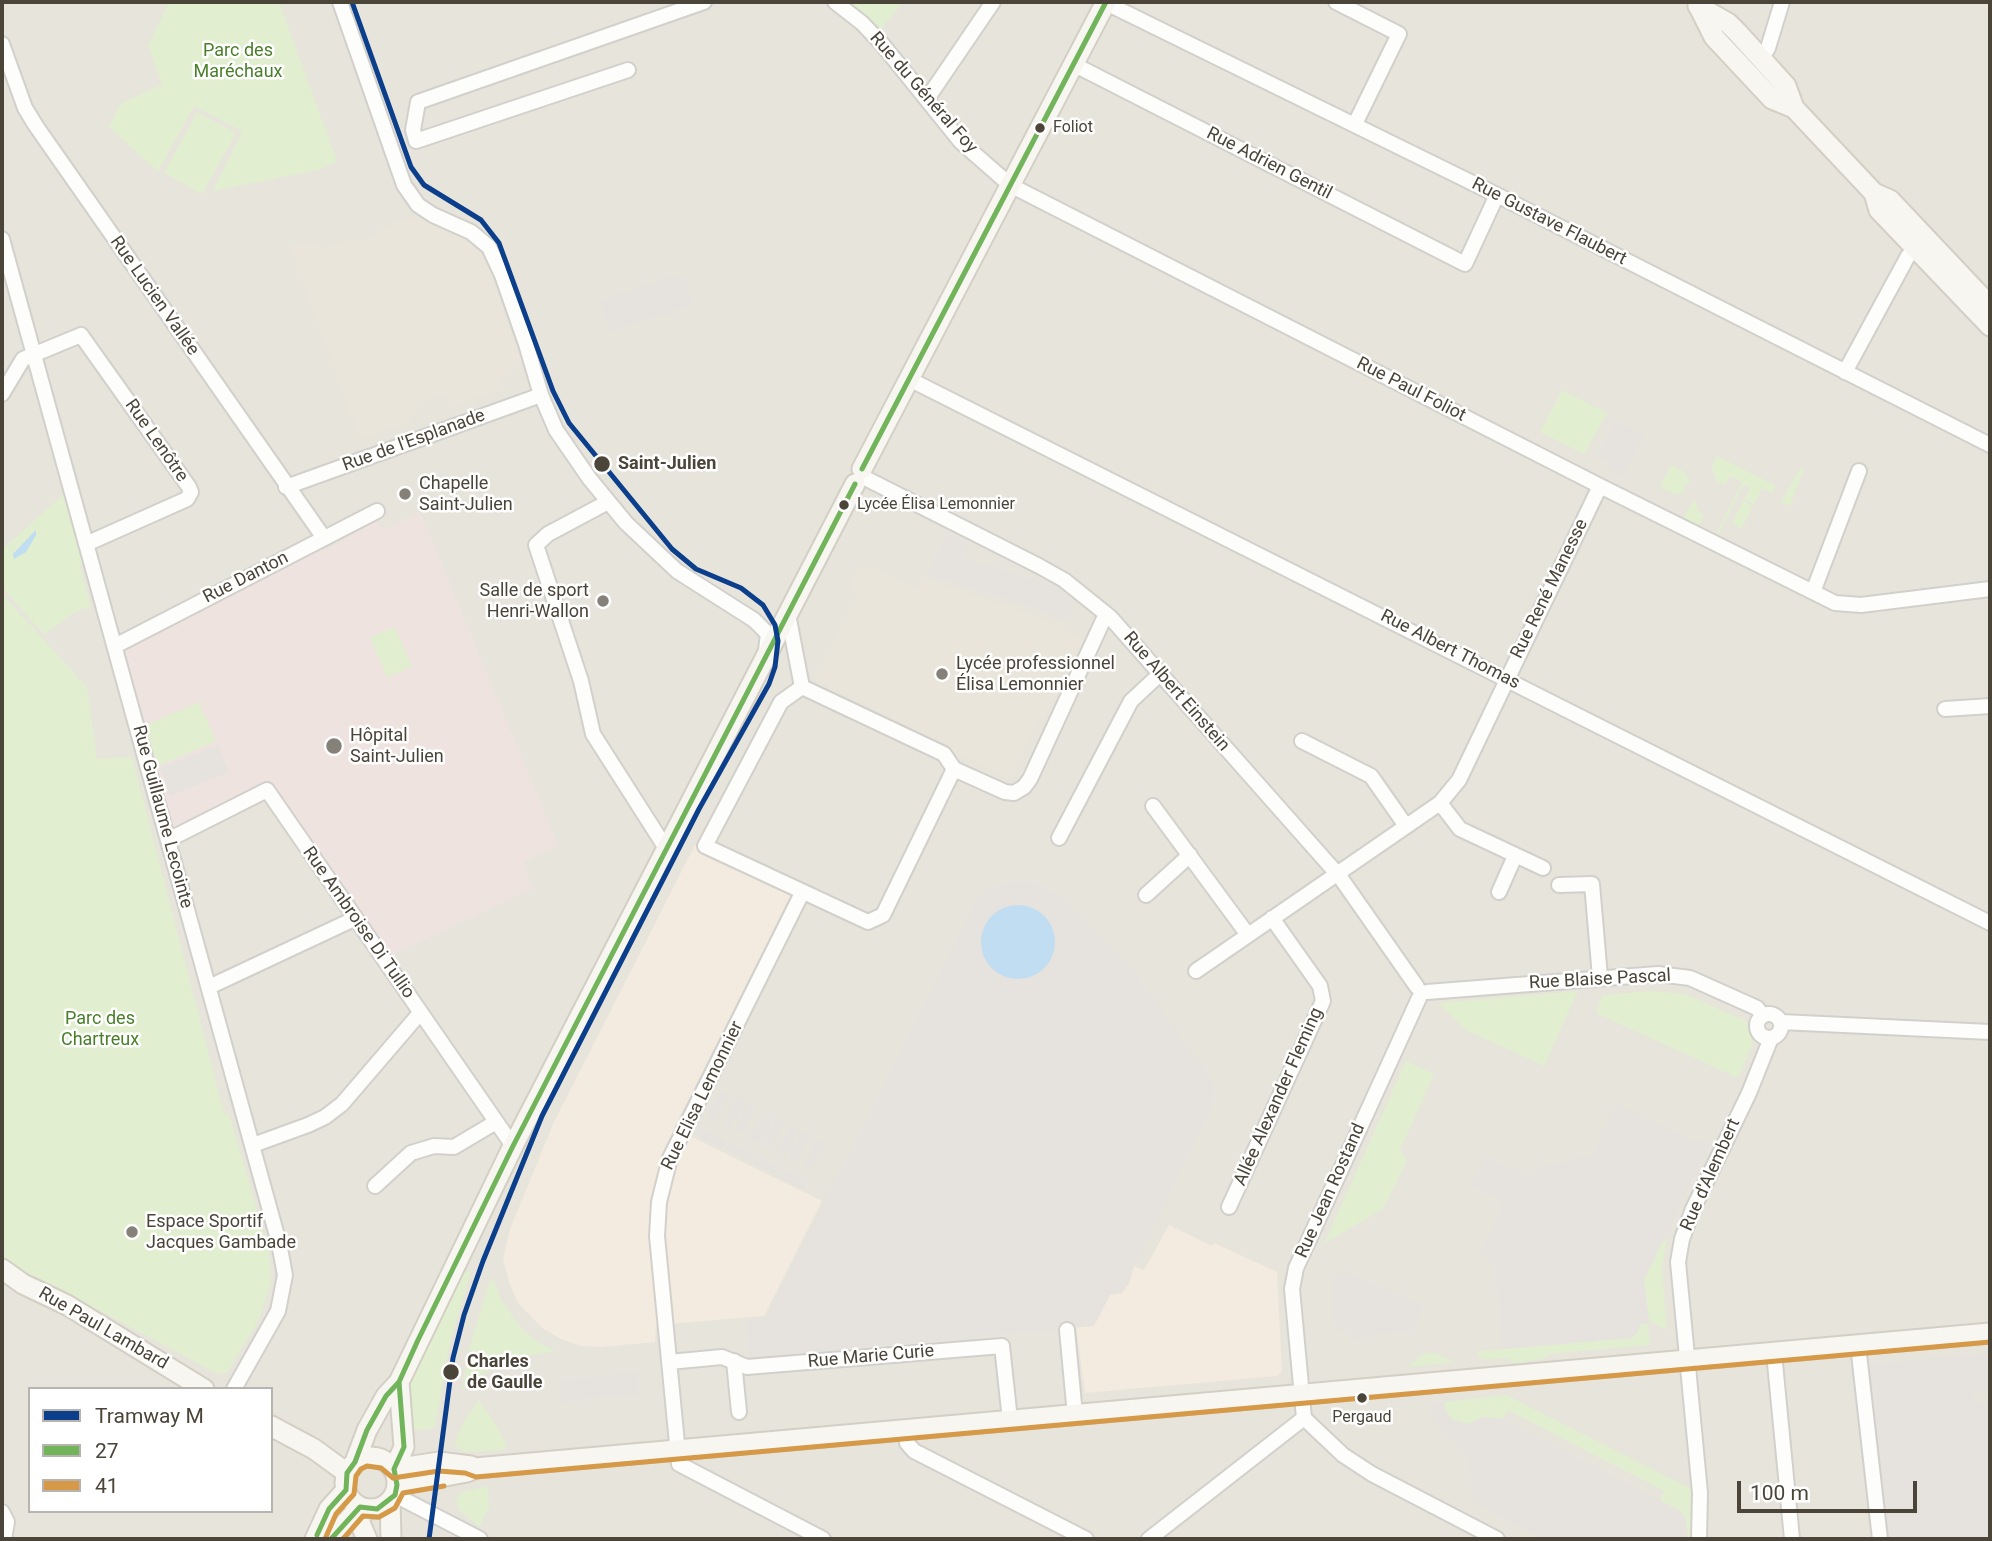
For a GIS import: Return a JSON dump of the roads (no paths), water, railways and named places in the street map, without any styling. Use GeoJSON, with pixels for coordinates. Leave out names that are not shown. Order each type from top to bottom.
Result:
{"type":"FeatureCollection","features":[{"type":"Feature","properties":{"kind":"main road"},"geometry":{"type":"LineString","coordinates":[[315,1539],[349,1475],[367,1430],[386,1396],[399,1382],[513,1146],[1106,2]]}},
{"type":"Feature","properties":{"kind":"main road"},"geometry":{"type":"LineString","coordinates":[[1696,4],[1727,23],[1786,86],[1794,108],[1874,193],[1890,200],[1990,306]]}},
{"type":"Feature","properties":{"kind":"main road"},"geometry":{"type":"LineString","coordinates":[[1696,4],[1714,37],[1772,99],[1794,108]]}},
{"type":"Feature","properties":{"kind":"main road"},"geometry":{"type":"LineString","coordinates":[[1874,193],[1879,210],[1990,326]]}},
{"type":"Feature","properties":{"kind":"main road","name":"Rue Paul Lambard"},"geometry":{"type":"LineString","coordinates":[[2,1269],[67,1305],[201,1387]]}},
{"type":"Feature","properties":{"kind":"main road"},"geometry":{"type":"LineString","coordinates":[[394,1488],[386,1461],[376,1457],[365,1457],[349,1475],[351,1500],[360,1507],[377,1508],[394,1488],[439,1462],[467,1464],[475,1468],[1990,1334]]}},
{"type":"Feature","properties":{"kind":"main road"},"geometry":{"type":"LineString","coordinates":[[391,1539],[394,1488],[404,1447],[399,1382]]}},
{"type":"Feature","properties":{"kind":"main road"},"geometry":{"type":"LineString","coordinates":[[273,1427],[314,1449],[349,1475]]}},
{"type":"Feature","properties":{"kind":"main road"},"geometry":{"type":"LineString","coordinates":[[331,1539],[360,1507]]}},
{"type":"Feature","properties":{"kind":"main road"},"geometry":{"type":"LineString","coordinates":[[360,1507],[360,1523],[367,1539]]}},
{"type":"Feature","properties":{"kind":"street"},"geometry":{"type":"LineString","coordinates":[[340,2],[404,185],[418,205],[433,215],[471,232],[489,247],[516,314],[541,395],[556,430],[589,478],[626,523],[677,571],[754,620],[768,634],[766,659]]}},
{"type":"Feature","properties":{"kind":"street"},"geometry":{"type":"LineString","coordinates":[[628,70],[416,141],[413,130],[418,102],[704,2]]}},
{"type":"Feature","properties":{"kind":"street","name":"Rue du Général Foy"},"geometry":{"type":"LineString","coordinates":[[835,2],[871,33],[961,142],[1010,185]]}},
{"type":"Feature","properties":{"kind":"street"},"geometry":{"type":"LineString","coordinates":[[927,99],[993,2]]}},
{"type":"Feature","properties":{"kind":"street","name":"Rue Gustave Flaubert"},"geometry":{"type":"LineString","coordinates":[[1106,2],[1497,195],[1990,445]]}},
{"type":"Feature","properties":{"kind":"street"},"geometry":{"type":"LineString","coordinates":[[1336,2],[1399,34],[1355,124]]}},
{"type":"Feature","properties":{"kind":"street"},"geometry":{"type":"LineString","coordinates":[[1761,59],[1768,48],[1782,2]]}},
{"type":"Feature","properties":{"kind":"street","name":"Rue Lucien Vallée"},"geometry":{"type":"LineString","coordinates":[[2,44],[25,108],[324,538]]}},
{"type":"Feature","properties":{"kind":"street","name":"Rue Adrien Gentil"},"geometry":{"type":"LineString","coordinates":[[1073,64],[1465,264],[1497,195]]}},
{"type":"Feature","properties":{"kind":"street","name":"Rue Paul Foliot"},"geometry":{"type":"LineString","coordinates":[[1010,185],[1600,486],[1844,605],[1990,589]]}},
{"type":"Feature","properties":{"kind":"street","name":"Rue Guillaume Lecointe"},"geometry":{"type":"LineString","coordinates":[[2,239],[279,1243],[285,1275],[278,1311],[234,1387]]}},
{"type":"Feature","properties":{"kind":"street"},"geometry":{"type":"LineString","coordinates":[[1845,372],[1908,256],[1916,249]]}},
{"type":"Feature","properties":{"kind":"street","name":"Rue Lenôtre"},"geometry":{"type":"LineString","coordinates":[[34,354],[78,335],[84,337],[191,492],[184,501],[86,544]]}},
{"type":"Feature","properties":{"kind":"street"},"geometry":{"type":"LineString","coordinates":[[4,382],[23,359],[34,354]]}},
{"type":"Feature","properties":{"kind":"street","name":"Rue Albert Thomas"},"geometry":{"type":"LineString","coordinates":[[909,379],[1990,923]]}},
{"type":"Feature","properties":{"kind":"street","name":"Rue de l'Esplanade"},"geometry":{"type":"LineString","coordinates":[[286,487],[541,395]]}},
{"type":"Feature","properties":{"kind":"street"},"geometry":{"type":"LineString","coordinates":[[1813,592],[1859,471]]}},
{"type":"Feature","properties":{"kind":"street","name":"Rue Albert Einstein"},"geometry":{"type":"LineString","coordinates":[[861,477],[1047,570],[1064,580],[1106,614],[1336,873],[1421,992]]}},
{"type":"Feature","properties":{"kind":"street","name":"Rue René Manesse"},"geometry":{"type":"LineString","coordinates":[[1196,971],[1440,803],[1458,780],[1600,486]]}},
{"type":"Feature","properties":{"kind":"street"},"geometry":{"type":"LineString","coordinates":[[608,502],[548,534],[536,545],[581,681],[593,734],[667,850]]}},
{"type":"Feature","properties":{"kind":"street","name":"Rue Danton"},"geometry":{"type":"LineString","coordinates":[[115,646],[376,511]]}},
{"type":"Feature","properties":{"kind":"street"},"geometry":{"type":"LineString","coordinates":[[789,614],[802,687]]}},
{"type":"Feature","properties":{"kind":"street"},"geometry":{"type":"LineString","coordinates":[[802,687],[944,754],[954,769],[1004,792],[1014,793],[1030,779],[1106,614]]}},
{"type":"Feature","properties":{"kind":"street"},"geometry":{"type":"LineString","coordinates":[[1059,838],[1131,701],[1160,674]]}},
{"type":"Feature","properties":{"kind":"street"},"geometry":{"type":"LineString","coordinates":[[802,687],[781,702],[705,846],[868,922],[883,915],[954,769]]}},
{"type":"Feature","properties":{"kind":"street"},"geometry":{"type":"LineString","coordinates":[[1945,709],[1990,706]]}},
{"type":"Feature","properties":{"kind":"street"},"geometry":{"type":"LineString","coordinates":[[1302,741],[1371,776],[1406,826]]}},
{"type":"Feature","properties":{"kind":"street","name":"Rue Ambroise Di Tullio"},"geometry":{"type":"LineString","coordinates":[[168,840],[267,790],[513,1146]]}},
{"type":"Feature","properties":{"kind":"street"},"geometry":{"type":"LineString","coordinates":[[1440,803],[1460,830],[1544,868]]}},
{"type":"Feature","properties":{"kind":"street"},"geometry":{"type":"LineString","coordinates":[[1153,806],[1248,935]]}},
{"type":"Feature","properties":{"kind":"street"},"geometry":{"type":"LineString","coordinates":[[1146,895],[1190,855]]}},
{"type":"Feature","properties":{"kind":"street"},"geometry":{"type":"LineString","coordinates":[[1499,892],[1515,856]]}},
{"type":"Feature","properties":{"kind":"street"},"geometry":{"type":"LineString","coordinates":[[1559,885],[1592,884],[1600,977]]}},
{"type":"Feature","properties":{"kind":"street","name":"Rue Elisa Lemonnier"},"geometry":{"type":"LineString","coordinates":[[677,1450],[657,1236],[659,1202],[665,1171],[802,893]]}},
{"type":"Feature","properties":{"kind":"street","name":"Allée Alexander Fleming"},"geometry":{"type":"LineString","coordinates":[[1229,1207],[1323,1001],[1320,986],[1272,918]]}},
{"type":"Feature","properties":{"kind":"street"},"geometry":{"type":"LineString","coordinates":[[209,987],[354,919]]}},
{"type":"Feature","properties":{"kind":"street","name":"Rue Blaise Pascal"},"geometry":{"type":"LineString","coordinates":[[1421,992],[1658,974],[1690,978],[1756,1007],[1763,1016]]}},
{"type":"Feature","properties":{"kind":"street","name":"Rue Jean Rostand"},"geometry":{"type":"LineString","coordinates":[[1304,1418],[1292,1289],[1296,1269],[1303,1247],[1421,992]]}},
{"type":"Feature","properties":{"kind":"street"},"geometry":{"type":"LineString","coordinates":[[253,1146],[325,1117],[342,1104],[420,1013]]}},
{"type":"Feature","properties":{"kind":"street"},"geometry":{"type":"LineString","coordinates":[[1781,1022],[1781,1030],[1771,1038],[1763,1036],[1758,1030],[1758,1022],[1763,1016],[1773,1014],[1781,1022],[1990,1032]]}},
{"type":"Feature","properties":{"kind":"street","name":"Rue d'Alembert"},"geometry":{"type":"LineString","coordinates":[[1699,1539],[1700,1493],[1678,1262],[1682,1239],[1693,1209],[1752,1086],[1771,1038]]}},
{"type":"Feature","properties":{"kind":"street"},"geometry":{"type":"LineString","coordinates":[[374,1186],[411,1153],[434,1146],[454,1147],[496,1122]]}},
{"type":"Feature","properties":{"kind":"street"},"geometry":{"type":"LineString","coordinates":[[1067,1330],[1075,1415]]}},
{"type":"Feature","properties":{"kind":"street"},"geometry":{"type":"LineString","coordinates":[[1858,1345],[1880,1539]]}},
{"type":"Feature","properties":{"kind":"street","name":"Rue Marie Curie"},"geometry":{"type":"LineString","coordinates":[[668,1358],[722,1357],[747,1367],[1002,1346],[1010,1420]]}},
{"type":"Feature","properties":{"kind":"street"},"geometry":{"type":"LineString","coordinates":[[1774,1353],[1792,1539]]}},
{"type":"Feature","properties":{"kind":"street"},"geometry":{"type":"LineString","coordinates":[[734,1361],[739,1412]]}},
{"type":"Feature","properties":{"kind":"street"},"geometry":{"type":"LineString","coordinates":[[1149,1539],[1304,1418],[1343,1455],[1371,1474],[1497,1539]]}},
{"type":"Feature","properties":{"kind":"street"},"geometry":{"type":"LineString","coordinates":[[905,1430],[907,1443],[914,1451],[1086,1539]]}},
{"type":"Feature","properties":{"kind":"street"},"geometry":{"type":"LineString","coordinates":[[677,1450],[681,1466],[823,1539]]}},
{"type":"Feature","properties":{"kind":"street"},"geometry":{"type":"LineString","coordinates":[[394,1488],[480,1539]]}},
{"type":"Feature","properties":{"kind":"street"},"geometry":{"type":"LineString","coordinates":[[2,1512],[7,1522],[4,1539]]}},
{"type":"Feature","properties":{"kind":"water"},"geometry":{"type":"Polygon","coordinates":[[[36,530],[26,552],[14,559],[13,554],[36,530]]]}},
{"type":"Feature","properties":{"kind":"water"},"geometry":{"type":"Polygon","coordinates":[[[1011,905],[1025,905],[1039,911],[1049,921],[1055,942],[1049,963],[1039,973],[1025,979],[1011,979],[997,973],[987,963],[981,949],[981,935],[987,921],[997,911],[1011,905]]]}},
{"type":"Feature","properties":{"kind":"tram line","name":"M"},"geometry":{"type":"LineString","coordinates":[[352,2],[411,167],[424,185],[481,220],[499,243],[553,391],[569,423],[672,549],[696,569],[741,588],[763,605],[775,625],[778,641],[775,667],[769,684],[699,809],[542,1116],[483,1261],[464,1315],[453,1358],[429,1539]]}},
{"type":"Feature","properties":{"kind":"place","name":"Foliot"},"geometry":{"type":"Point","coordinates":[1040,128]}},
{"type":"Feature","properties":{"kind":"place","name":"Saint-Julien"},"geometry":{"type":"Point","coordinates":[602,464]}},
{"type":"Feature","properties":{"kind":"place","name":"Chapelle Saint-Julien"},"geometry":{"type":"Point","coordinates":[405,494]}},
{"type":"Feature","properties":{"kind":"place","name":"Lycée Élisa Lemonnier"},"geometry":{"type":"Point","coordinates":[844,505]}},
{"type":"Feature","properties":{"kind":"place","name":"Salle de sport Henri-Wallon"},"geometry":{"type":"Point","coordinates":[603,601]}},
{"type":"Feature","properties":{"kind":"place","name":"Lycée professionnel Élisa Lemonnier"},"geometry":{"type":"Point","coordinates":[942,674]}},
{"type":"Feature","properties":{"kind":"place","name":"Hôpital Saint-Julien"},"geometry":{"type":"Point","coordinates":[334,746]}},
{"type":"Feature","properties":{"kind":"place","name":"Espace Sportif Jacques Gambade"},"geometry":{"type":"Point","coordinates":[132,1232]}},
{"type":"Feature","properties":{"kind":"place","name":"Charles de Gaulle"},"geometry":{"type":"Point","coordinates":[451,1372]}},
{"type":"Feature","properties":{"kind":"place","name":"Pergaud"},"geometry":{"type":"Point","coordinates":[1362,1398]}},
{"type":"Feature","properties":{"kind":"park label","name":"Parc des Maréchaux"},"geometry":{"type":"Point","coordinates":[238,61]}},
{"type":"Feature","properties":{"kind":"park label","name":"Parc des Chartreux"},"geometry":{"type":"Point","coordinates":[100,1029]}}]}
